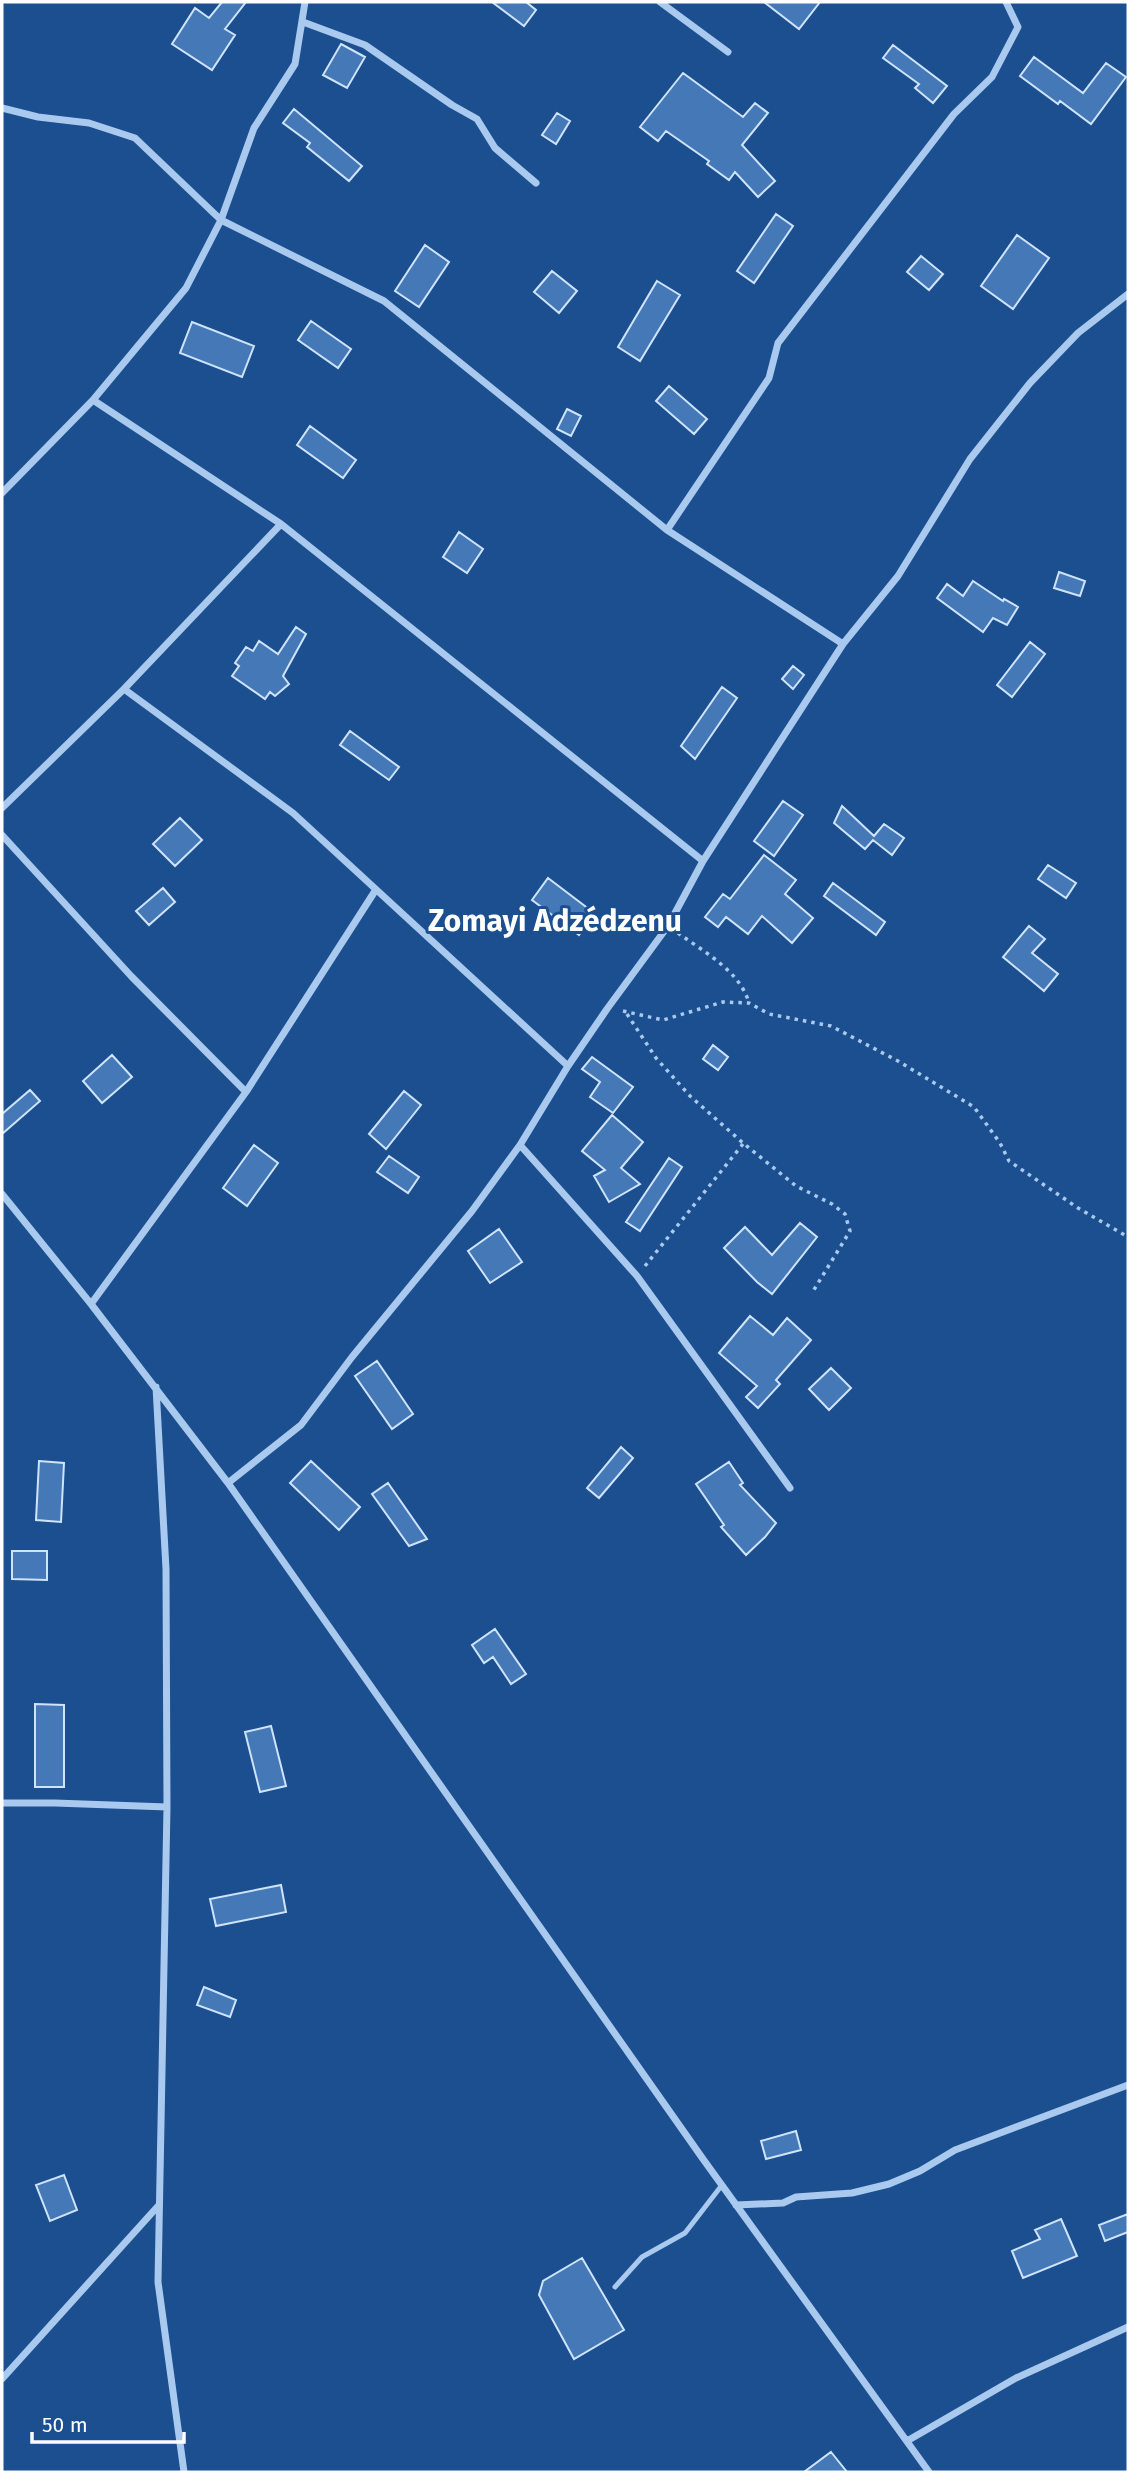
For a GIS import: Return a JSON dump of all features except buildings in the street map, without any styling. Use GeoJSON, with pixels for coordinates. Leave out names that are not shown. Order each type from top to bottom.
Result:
{"type":"FeatureCollection","features":[{"type":"Feature","properties":{"kind":"street"},"geometry":{"type":"LineString","coordinates":[[2,493],[93,400],[187,288],[221,220],[254,128],[295,64],[305,2]]}},
{"type":"Feature","properties":{"kind":"street"},"geometry":{"type":"LineString","coordinates":[[660,2],[727,52]]}},
{"type":"Feature","properties":{"kind":"street"},"geometry":{"type":"LineString","coordinates":[[667,530],[769,378],[778,343],[954,114],[992,77],[1018,27],[1006,2]]}},
{"type":"Feature","properties":{"kind":"street"},"geometry":{"type":"LineString","coordinates":[[303,22],[365,45],[452,105],[477,119],[495,148],[536,183]]}},
{"type":"Feature","properties":{"kind":"street"},"geometry":{"type":"LineString","coordinates":[[2,108],[38,117],[89,123],[135,138],[221,220],[384,301],[667,530],[843,644]]}},
{"type":"Feature","properties":{"kind":"street"},"geometry":{"type":"LineString","coordinates":[[228,1483],[301,1425],[352,1357],[472,1212],[520,1145],[568,1066],[668,926],[703,861],[843,644],[898,576],[970,460],[1030,383],[1079,333],[1128,294]]}},
{"type":"Feature","properties":{"kind":"street"},"geometry":{"type":"LineString","coordinates":[[93,400],[281,524],[703,861]]}},
{"type":"Feature","properties":{"kind":"street"},"geometry":{"type":"LineString","coordinates":[[2,808],[124,689],[281,524]]}},
{"type":"Feature","properties":{"kind":"street"},"geometry":{"type":"LineString","coordinates":[[124,689],[293,813],[568,1066]]}},
{"type":"Feature","properties":{"kind":"street"},"geometry":{"type":"LineString","coordinates":[[2,835],[131,976],[246,1092]]}},
{"type":"Feature","properties":{"kind":"street"},"geometry":{"type":"LineString","coordinates":[[91,1304],[246,1092],[375,891]]}},
{"type":"Feature","properties":{"kind":"street"},"geometry":{"type":"LineString","coordinates":[[520,1145],[637,1276],[790,1488]]}},
{"type":"Feature","properties":{"kind":"street"},"geometry":{"type":"LineString","coordinates":[[2,1194],[156,1387],[228,1483],[736,2205],[929,2472]]}},
{"type":"Feature","properties":{"kind":"street"},"geometry":{"type":"LineString","coordinates":[[156,1387],[166,1569],[167,1807],[158,2282],[184,2472]]}},
{"type":"Feature","properties":{"kind":"street"},"geometry":{"type":"LineString","coordinates":[[2,1803],[55,1802],[167,1807]]}},
{"type":"Feature","properties":{"kind":"street"},"geometry":{"type":"LineString","coordinates":[[736,2205],[783,2203],[796,2197],[852,2193],[889,2184],[920,2171],[956,2150],[1128,2085]]}},
{"type":"Feature","properties":{"kind":"street"},"geometry":{"type":"LineString","coordinates":[[2,2379],[159,2205]]}},
{"type":"Feature","properties":{"kind":"street"},"geometry":{"type":"LineString","coordinates":[[907,2441],[1016,2378],[1128,2327]]}},
{"type":"Feature","properties":{"kind":"lane"},"geometry":{"type":"LineString","coordinates":[[615,2287],[642,2257],[685,2233],[722,2185]]}},
{"type":"Feature","properties":{"kind":"path"},"geometry":{"type":"LineString","coordinates":[[668,926],[720,963],[746,990],[749,1003]]}},
{"type":"Feature","properties":{"kind":"path"},"geometry":{"type":"LineString","coordinates":[[812,1293],[850,1231],[845,1214],[832,1204],[796,1186],[690,1096],[656,1058],[626,1012],[663,1020],[723,1002],[749,1003],[769,1014],[831,1026],[898,1061],[974,1107],[1000,1143],[1009,1161],[1078,1208],[1128,1237]]}},
{"type":"Feature","properties":{"kind":"path"},"geometry":{"type":"LineString","coordinates":[[637,1276],[743,1143]]}},
{"type":"Feature","properties":{"kind":"district","name":"Zomayi Adzédzenu"},"geometry":{"type":"Point","coordinates":[555,921]}}]}
